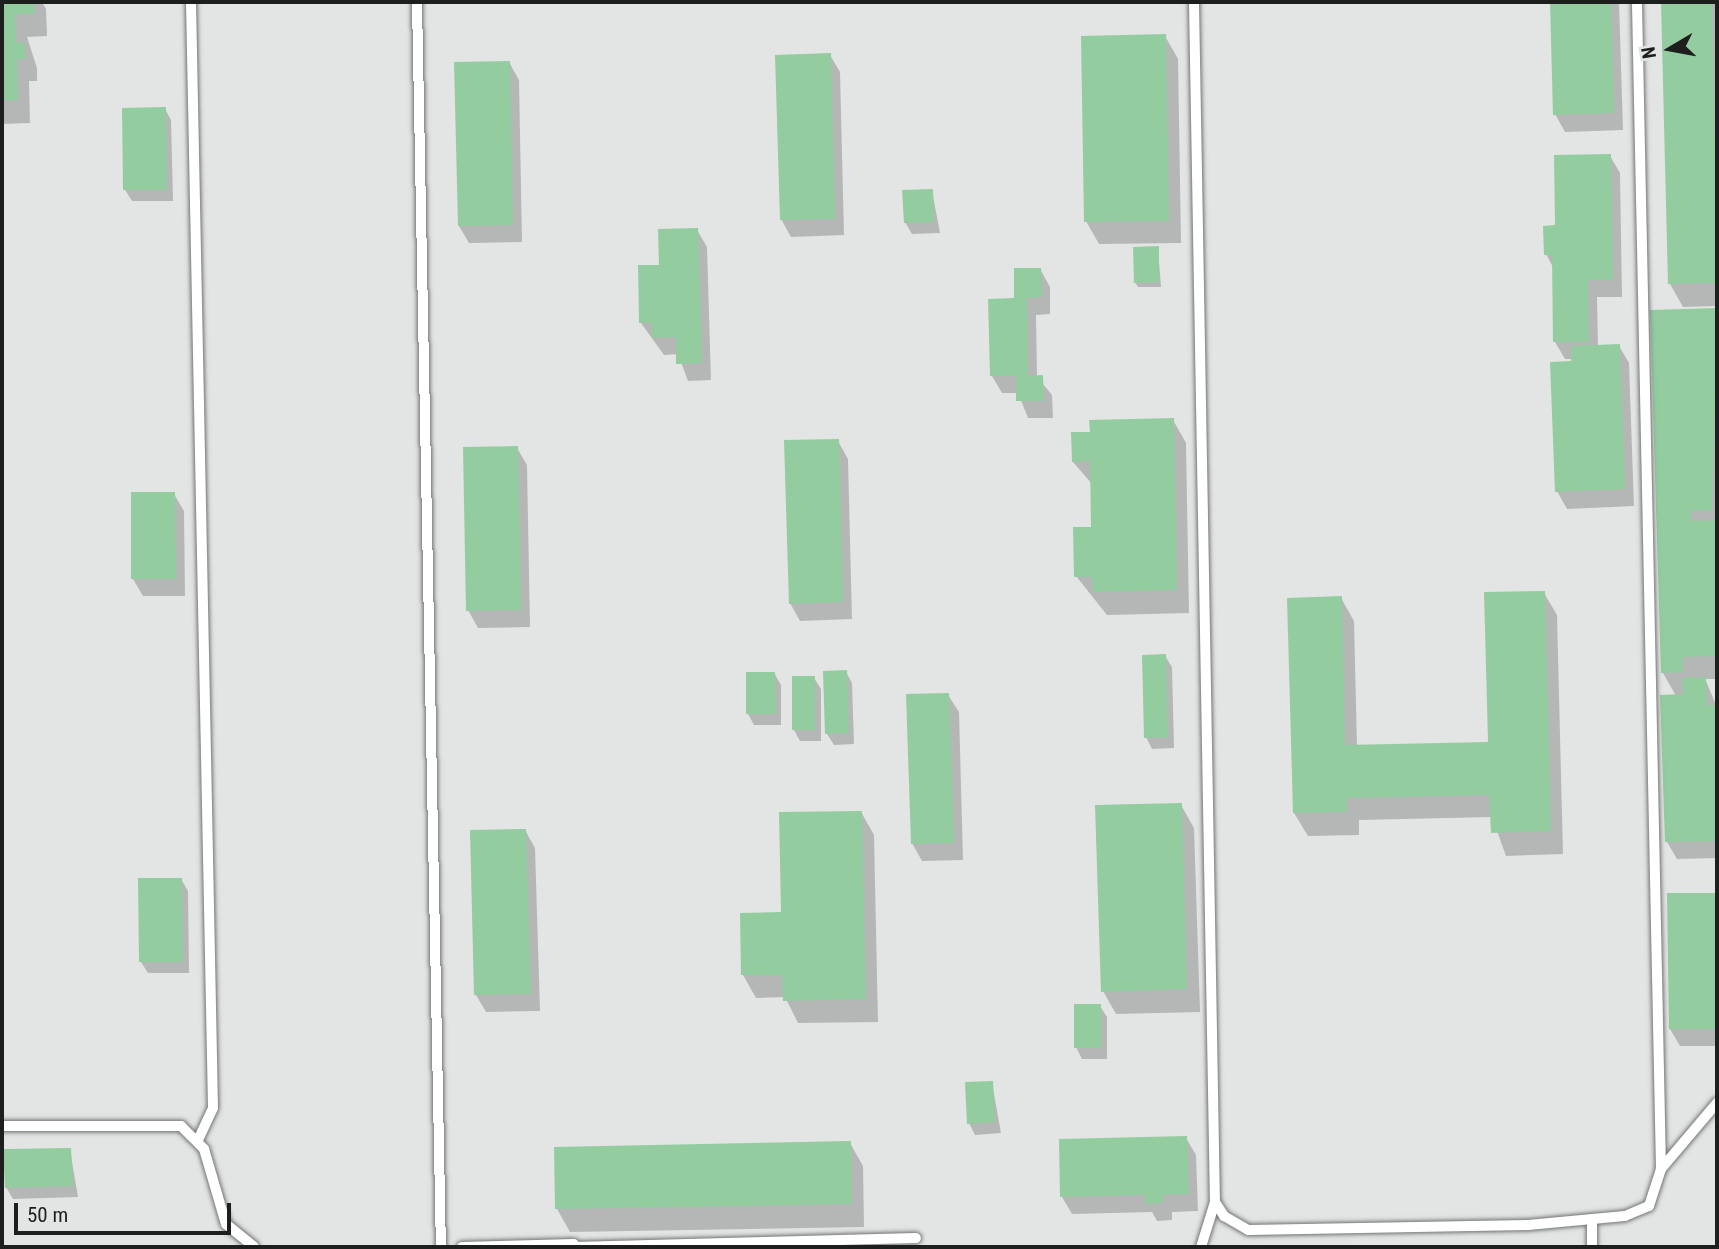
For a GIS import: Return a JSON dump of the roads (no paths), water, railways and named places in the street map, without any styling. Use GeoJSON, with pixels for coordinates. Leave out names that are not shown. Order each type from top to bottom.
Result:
{"type":"FeatureCollection","features":[{"type":"Feature","properties":{"kind":"lane"},"geometry":{"type":"LineString","coordinates":[[191,2],[213,1108],[198,1140]]}},
{"type":"Feature","properties":{"kind":"lane"},"geometry":{"type":"LineString","coordinates":[[417,2],[441,1247]]}},
{"type":"Feature","properties":{"kind":"lane"},"geometry":{"type":"LineString","coordinates":[[1194,2],[1215,1202],[1201,1247]]}},
{"type":"Feature","properties":{"kind":"lane"},"geometry":{"type":"LineString","coordinates":[[1215,1202],[1224,1216],[1248,1230],[1592,1219],[1625,1216],[1649,1206],[1661,1169],[1637,2]]}},
{"type":"Feature","properties":{"kind":"lane"},"geometry":{"type":"LineString","coordinates":[[1661,1169],[1717,1102]]}},
{"type":"Feature","properties":{"kind":"lane"},"geometry":{"type":"LineString","coordinates":[[2,1126],[181,1126],[198,1140],[226,1224],[254,1247]]}},
{"type":"Feature","properties":{"kind":"lane"},"geometry":{"type":"LineString","coordinates":[[1592,1219],[1592,1247]]}},
{"type":"Feature","properties":{"kind":"lane"},"geometry":{"type":"LineString","coordinates":[[462,1247],[916,1238]]}}]}
